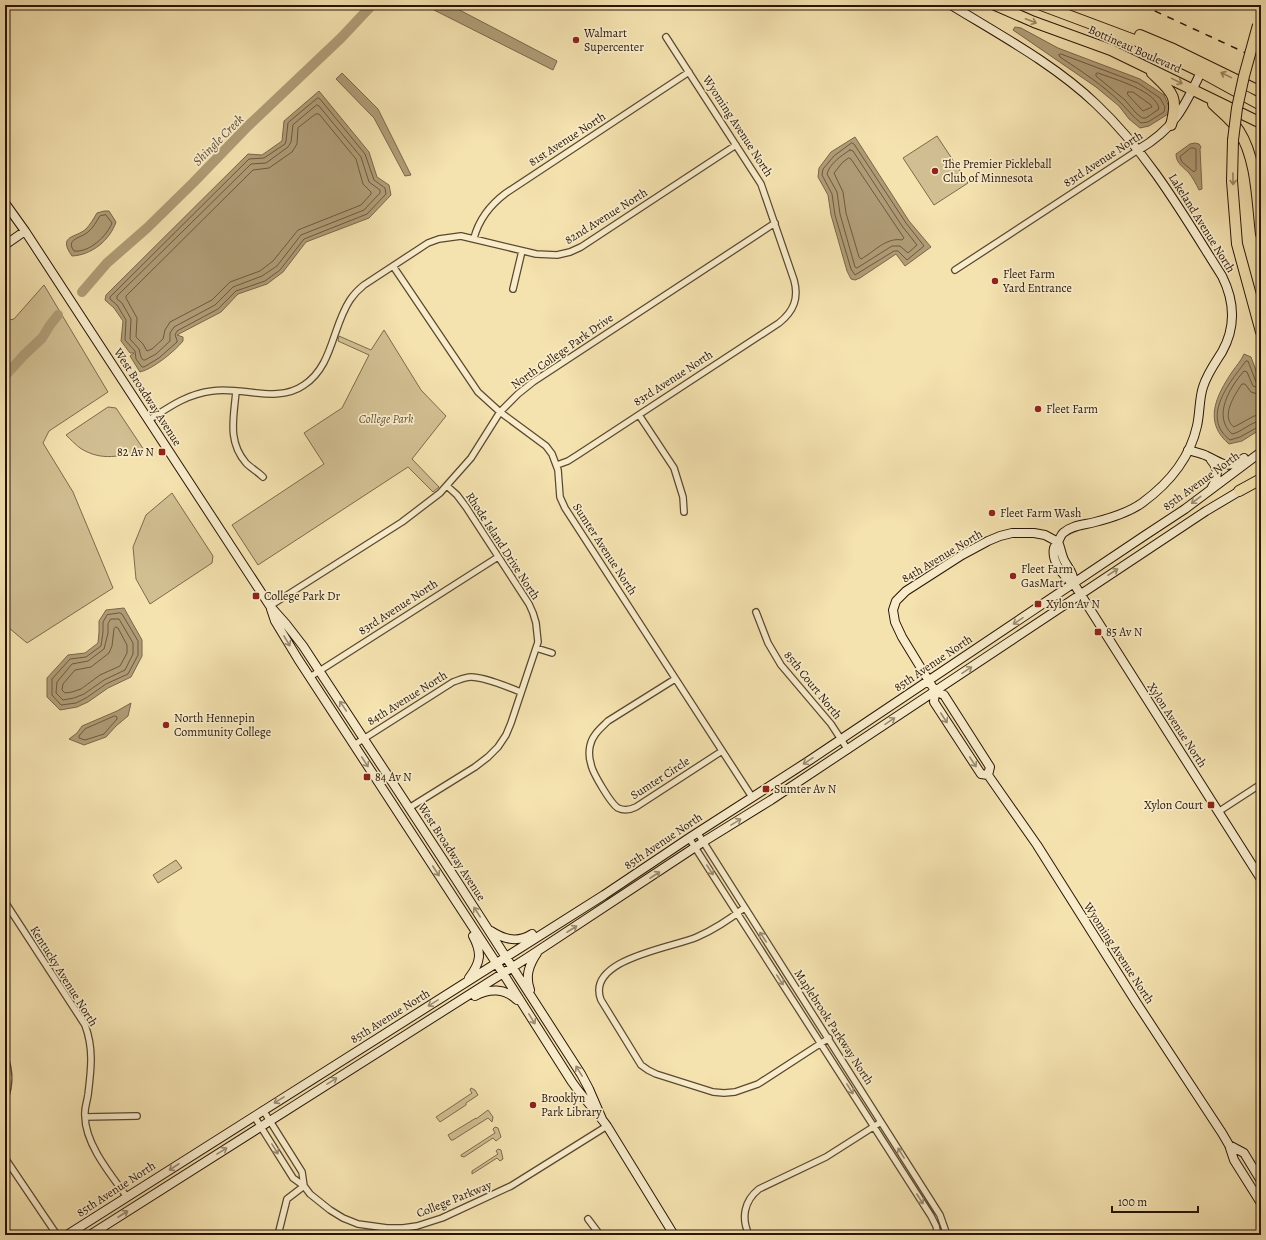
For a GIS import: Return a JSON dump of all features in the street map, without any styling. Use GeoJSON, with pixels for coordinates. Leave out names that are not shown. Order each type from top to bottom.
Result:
{"type":"FeatureCollection","features":[{"type":"Feature","properties":{"kind":"highway","name":"Bottineau Boulevard"},"geometry":{"type":"LineString","coordinates":[[995,5],[1034,22],[1111,50],[1261,123]]}},
{"type":"Feature","properties":{"kind":"highway","name":"Bottineau Boulevard"},"geometry":{"type":"LineString","coordinates":[[1041,5],[1090,22],[1137,41],[1201,72],[1261,105]]}},
{"type":"Feature","properties":{"kind":"highway"},"geometry":{"type":"LineString","coordinates":[[1260,21],[1237,108],[1233,140],[1232,181],[1237,244],[1261,332]]}},
{"type":"Feature","properties":{"kind":"highway"},"geometry":{"type":"LineString","coordinates":[[1090,22],[1138,34],[1171,48],[1261,92]]}},
{"type":"Feature","properties":{"kind":"highway"},"geometry":{"type":"LineString","coordinates":[[1145,66],[1174,97],[1175,111],[1171,125]]}},
{"type":"Feature","properties":{"kind":"highway"},"geometry":{"type":"LineString","coordinates":[[1205,97],[1238,129],[1245,141],[1253,169],[1261,234]]}},
{"type":"Feature","properties":{"kind":"highway"},"geometry":{"type":"LineString","coordinates":[[1239,491],[1261,478]]}},
{"type":"Feature","properties":{"kind":"main road","name":"Lakeland Avenue North"},"geometry":{"type":"LineString","coordinates":[[951,5],[1070,81],[1106,113],[1158,176],[1222,276],[1228,288],[1231,301],[1232,314],[1229,338],[1204,386],[1196,428],[1188,450],[1176,471],[1161,488],[1140,505],[1116,517],[1070,528],[1062,533],[1058,542]]}},
{"type":"Feature","properties":{"kind":"main road","name":"83rd Avenue North"},"geometry":{"type":"LineString","coordinates":[[1138,150],[1150,143],[1171,125],[1181,112],[1201,72]]}},
{"type":"Feature","properties":{"kind":"main road","name":"West Broadway Avenue"},"geometry":{"type":"LineString","coordinates":[[5,203],[25,231],[270,606],[292,631],[320,671],[488,929],[584,1079],[602,1118],[674,1235]]}},
{"type":"Feature","properties":{"kind":"main road"},"geometry":{"type":"LineString","coordinates":[[5,245],[25,231]]}},
{"type":"Feature","properties":{"kind":"main road"},"geometry":{"type":"LineString","coordinates":[[1188,450],[1206,455],[1223,464],[1233,465],[1261,448]]}},
{"type":"Feature","properties":{"kind":"main road","name":"85th Avenue North"},"geometry":{"type":"LineString","coordinates":[[67,1235],[262,1110],[604,895],[697,832],[841,739],[1074,584],[1185,509],[1261,452]]}},
{"type":"Feature","properties":{"kind":"main road"},"geometry":{"type":"LineString","coordinates":[[1206,455],[1214,464],[1217,474],[1211,489]]}},
{"type":"Feature","properties":{"kind":"main road","name":"85th Avenue North"},"geometry":{"type":"LineString","coordinates":[[90,1235],[539,950],[703,842],[848,750],[1080,594],[1239,491]]}},
{"type":"Feature","properties":{"kind":"main road","name":"84th Avenue North"},"geometry":{"type":"LineString","coordinates":[[893,610],[896,601],[906,591],[962,555],[988,541],[1012,533],[1021,532],[1045,535],[1058,542]]}},
{"type":"Feature","properties":{"kind":"main road"},"geometry":{"type":"LineString","coordinates":[[1058,542],[1062,549],[1065,561],[1073,574],[1074,584]]}},
{"type":"Feature","properties":{"kind":"main road","name":"Xylon Avenue North"},"geometry":{"type":"LineString","coordinates":[[1074,584],[1261,878]]}},
{"type":"Feature","properties":{"kind":"main road","name":"West Broadway Avenue"},"geometry":{"type":"LineString","coordinates":[[270,606],[275,620],[310,677],[582,1097],[602,1118]]}},
{"type":"Feature","properties":{"kind":"main road","name":"Wyoming Avenue North"},"geometry":{"type":"LineString","coordinates":[[893,610],[895,622],[900,632],[935,691],[944,696],[990,767],[988,776]]}},
{"type":"Feature","properties":{"kind":"main road","name":"Wyoming Avenue North"},"geometry":{"type":"LineString","coordinates":[[935,691],[934,702],[981,774],[988,776],[1037,845],[1136,1002],[1229,1145],[1234,1160],[1261,1203]]}},
{"type":"Feature","properties":{"kind":"main road"},"geometry":{"type":"LineString","coordinates":[[488,929],[507,939],[524,939],[591,897],[604,895]]}},
{"type":"Feature","properties":{"kind":"main road"},"geometry":{"type":"LineString","coordinates":[[456,901],[479,951],[479,960],[476,968],[466,982]]}},
{"type":"Feature","properties":{"kind":"main road"},"geometry":{"type":"LineString","coordinates":[[534,1000],[527,982],[531,964],[539,950]]}},
{"type":"Feature","properties":{"kind":"main road"},"geometry":{"type":"LineString","coordinates":[[351,1069],[369,1064],[487,990],[496,990],[511,994],[524,1007]]}},
{"type":"Feature","properties":{"kind":"main road","name":"Wyoming Avenue North"},"geometry":{"type":"LineString","coordinates":[[1229,1145],[1244,1153],[1261,1181]]}},
{"type":"Feature","properties":{"kind":"street","name":"Wyoming Avenue North"},"geometry":{"type":"LineString","coordinates":[[666,37],[762,184],[796,287],[795,303]]}},
{"type":"Feature","properties":{"kind":"street","name":"81st Avenue North"},"geometry":{"type":"LineString","coordinates":[[474,238],[476,229],[489,208],[506,193],[689,72]]}},
{"type":"Feature","properties":{"kind":"street","name":"82nd Avenue North"},"geometry":{"type":"LineString","coordinates":[[149,420],[185,398],[213,391],[280,394],[292,392],[312,380],[325,360],[350,300],[364,285],[428,243],[438,239],[461,236],[536,254],[557,256],[576,250],[736,145]]}},
{"type":"Feature","properties":{"kind":"street","name":"83rd Avenue North"},"geometry":{"type":"LineString","coordinates":[[955,270],[1138,150]]}},
{"type":"Feature","properties":{"kind":"street","name":"North College Park Drive"},"geometry":{"type":"LineString","coordinates":[[270,606],[422,508],[447,486],[471,458],[500,412],[518,394],[533,382],[775,223]]}},
{"type":"Feature","properties":{"kind":"street"},"geometry":{"type":"LineString","coordinates":[[513,289],[522,251]]}},
{"type":"Feature","properties":{"kind":"street","name":"Sumter Avenue North"},"geometry":{"type":"LineString","coordinates":[[393,266],[478,392],[500,412],[546,446],[552,454],[557,465],[560,497],[565,508],[752,797]]}},
{"type":"Feature","properties":{"kind":"street","name":"83rd Avenue North"},"geometry":{"type":"LineString","coordinates":[[557,465],[579,454],[779,323],[786,317],[795,303]]}},
{"type":"Feature","properties":{"kind":"street"},"geometry":{"type":"LineString","coordinates":[[236,391],[233,428],[235,445],[246,463],[263,477]]}},
{"type":"Feature","properties":{"kind":"street"},"geometry":{"type":"LineString","coordinates":[[639,415],[674,468],[683,497],[684,512]]}},
{"type":"Feature","properties":{"kind":"street","name":"Rhode Island Drive North"},"geometry":{"type":"LineString","coordinates":[[409,808],[475,767],[498,747],[506,735],[536,648],[538,633],[533,613],[466,507],[457,495],[447,486]]}},
{"type":"Feature","properties":{"kind":"street","name":"83rd Avenue North"},"geometry":{"type":"LineString","coordinates":[[310,677],[498,557]]}},
{"type":"Feature","properties":{"kind":"street","name":"85th Court North"},"geometry":{"type":"LineString","coordinates":[[756,612],[768,643],[781,665],[831,724],[848,750]]}},
{"type":"Feature","properties":{"kind":"street"},"geometry":{"type":"LineString","coordinates":[[536,648],[552,653]]}},
{"type":"Feature","properties":{"kind":"street","name":"84th Avenue North"},"geometry":{"type":"LineString","coordinates":[[354,745],[453,682],[462,678],[482,678],[521,692]]}},
{"type":"Feature","properties":{"kind":"street","name":"Sumter Circle"},"geometry":{"type":"LineString","coordinates":[[675,679],[608,721],[600,728],[590,744],[591,765],[595,775],[613,804],[618,808],[630,810],[722,751]]}},
{"type":"Feature","properties":{"kind":"street"},"geometry":{"type":"LineString","coordinates":[[1218,812],[1261,784]]}},
{"type":"Feature","properties":{"kind":"street","name":"Maplebrook Parkway North"},"geometry":{"type":"LineString","coordinates":[[697,832],[940,1215],[947,1235]]}},
{"type":"Feature","properties":{"kind":"street","name":"Maplebrook Parkway North"},"geometry":{"type":"LineString","coordinates":[[688,838],[931,1216],[936,1226],[938,1235]]}},
{"type":"Feature","properties":{"kind":"street","name":"Kentucky Avenue North"},"geometry":{"type":"LineString","coordinates":[[5,902],[85,1025],[89,1036],[92,1060],[85,1116],[88,1133],[92,1144],[127,1197]]}},
{"type":"Feature","properties":{"kind":"street"},"geometry":{"type":"LineString","coordinates":[[744,908],[737,914],[695,938],[638,956],[616,966],[606,974],[601,981],[600,996],[608,1014],[641,1065],[656,1074],[706,1091],[724,1093],[758,1084],[829,1038]]}},
{"type":"Feature","properties":{"kind":"street"},"geometry":{"type":"LineString","coordinates":[[5,1058],[9,1069],[9,1081],[5,1098]]}},
{"type":"Feature","properties":{"kind":"street","name":"College Parkway"},"geometry":{"type":"LineString","coordinates":[[262,1110],[302,1172],[304,1186]]}},
{"type":"Feature","properties":{"kind":"street"},"geometry":{"type":"LineString","coordinates":[[85,1116],[138,1116]]}},
{"type":"Feature","properties":{"kind":"street","name":"College Parkway"},"geometry":{"type":"LineString","coordinates":[[254,1116],[294,1178],[304,1186],[310,1194],[343,1218],[358,1224],[387,1228],[403,1228],[431,1223],[503,1191],[607,1126]]}},
{"type":"Feature","properties":{"kind":"street"},"geometry":{"type":"LineString","coordinates":[[749,1235],[744,1214],[753,1194],[759,1188],[826,1157],[881,1122]]}},
{"type":"Feature","properties":{"kind":"street"},"geometry":{"type":"LineString","coordinates":[[5,1158],[56,1235]]}},
{"type":"Feature","properties":{"kind":"street"},"geometry":{"type":"LineString","coordinates":[[278,1235],[287,1199],[304,1186]]}},
{"type":"Feature","properties":{"kind":"street"},"geometry":{"type":"LineString","coordinates":[[588,1219],[600,1235]]}},
{"type":"Feature","properties":{"kind":"green space","name":"The Premier Pickleball Club of Minnesota"},"geometry":{"type":"Polygon","coordinates":[[[937,136],[968,183],[934,205],[903,158],[937,136]]]}},
{"type":"Feature","properties":{"kind":"green space"},"geometry":{"type":"Polygon","coordinates":[[[44,285],[108,392],[49,431],[43,443],[73,492],[113,588],[27,643],[9,628],[5,630],[5,321],[14,319],[44,285]]]}},
{"type":"Feature","properties":{"kind":"green space","name":"College Park"},"geometry":{"type":"Polygon","coordinates":[[[384,330],[421,390],[446,416],[412,459],[439,487],[433,492],[408,467],[258,565],[232,525],[324,464],[304,433],[342,408],[369,355],[338,341],[339,336],[371,350],[384,330]]]}},
{"type":"Feature","properties":{"kind":"green space"},"geometry":{"type":"Polygon","coordinates":[[[108,407],[116,408],[144,450],[119,456],[96,455],[80,448],[66,435],[108,407]]]}},
{"type":"Feature","properties":{"kind":"green space"},"geometry":{"type":"Polygon","coordinates":[[[172,493],[213,556],[212,563],[150,604],[136,579],[133,547],[146,515],[172,493]]]}},
{"type":"Feature","properties":{"kind":"green space"},"geometry":{"type":"Polygon","coordinates":[[[176,860],[182,868],[158,883],[153,875],[176,860]]]}},
{"type":"Feature","properties":{"kind":"green space"},"geometry":{"type":"Polygon","coordinates":[[[471,1088],[475,1090],[478,1095],[466,1103],[466,1105],[440,1122],[436,1117],[472,1093],[470,1090],[471,1088]]]}},
{"type":"Feature","properties":{"kind":"green space"},"geometry":{"type":"Polygon","coordinates":[[[488,1110],[493,1117],[492,1122],[488,1118],[451,1140],[448,1135],[476,1119],[488,1110]]]}},
{"type":"Feature","properties":{"kind":"green space"},"geometry":{"type":"Polygon","coordinates":[[[495,1127],[498,1128],[501,1137],[496,1141],[493,1138],[464,1157],[461,1156],[495,1133],[493,1129],[495,1127]]]}},
{"type":"Feature","properties":{"kind":"green space"},"geometry":{"type":"Polygon","coordinates":[[[498,1149],[501,1150],[503,1159],[500,1161],[497,1158],[472,1174],[472,1171],[498,1154],[496,1151],[498,1149]]]}},
{"type":"Feature","properties":{"kind":"water"},"geometry":{"type":"Polygon","coordinates":[[[432,5],[450,5],[557,61],[553,70],[434,10],[432,5]]]}},
{"type":"Feature","properties":{"kind":"water"},"geometry":{"type":"Polygon","coordinates":[[[1015,27],[1021,28],[1058,48],[1140,79],[1164,95],[1169,107],[1168,114],[1149,126],[1140,128],[1129,119],[1119,106],[1096,87],[1013,30],[1015,27]]]}},
{"type":"Feature","properties":{"kind":"water"},"geometry":{"type":"Polygon","coordinates":[[[342,73],[378,109],[411,175],[405,176],[374,118],[336,79],[342,73]]]}},
{"type":"Feature","properties":{"kind":"water"},"geometry":{"type":"Polygon","coordinates":[[[319,91],[369,152],[377,177],[389,185],[391,195],[369,218],[306,242],[283,272],[267,284],[238,294],[221,312],[177,335],[183,337],[183,341],[179,345],[157,364],[140,372],[130,356],[134,353],[130,353],[121,341],[123,321],[114,308],[105,300],[106,295],[248,154],[262,155],[282,141],[284,121],[319,91]]]}},
{"type":"Feature","properties":{"kind":"water"},"geometry":{"type":"Polygon","coordinates":[[[855,137],[909,221],[931,247],[905,266],[896,254],[855,280],[851,279],[847,271],[831,215],[828,195],[818,177],[819,168],[831,152],[855,137]]]}},
{"type":"Feature","properties":{"kind":"water"},"geometry":{"type":"Polygon","coordinates":[[[1190,144],[1199,144],[1201,147],[1202,189],[1199,190],[1176,157],[1176,154],[1190,144]]]}},
{"type":"Feature","properties":{"kind":"water"},"geometry":{"type":"Polygon","coordinates":[[[109,211],[116,222],[109,235],[93,250],[72,256],[66,244],[67,241],[86,229],[97,213],[109,211]]]}},
{"type":"Feature","properties":{"kind":"water"},"geometry":{"type":"Polygon","coordinates":[[[1244,354],[1251,357],[1261,384],[1261,429],[1242,441],[1229,444],[1221,436],[1216,427],[1214,418],[1215,409],[1221,390],[1244,354]]]}},
{"type":"Feature","properties":{"kind":"water"},"geometry":{"type":"Polygon","coordinates":[[[124,608],[142,640],[142,656],[131,677],[108,688],[88,702],[77,707],[60,710],[47,697],[47,678],[68,655],[85,653],[98,643],[99,621],[106,610],[124,608]]]}},
{"type":"Feature","properties":{"kind":"water"},"geometry":{"type":"Polygon","coordinates":[[[131,703],[128,716],[106,737],[84,745],[69,739],[77,733],[82,726],[117,711],[131,703]]]}},
{"type":"Feature","properties":{"kind":"waterway","name":"Shingle Creek"},"geometry":{"type":"LineString","coordinates":[[82,292],[107,263],[147,228],[247,127],[341,38],[372,5]]}},
{"type":"Feature","properties":{"kind":"waterway","name":"Shingle Creek"},"geometry":{"type":"LineString","coordinates":[[5,376],[42,338],[58,315]]}},
{"type":"Feature","properties":{"kind":"railway"},"geometry":{"type":"LineString","coordinates":[[1142,5],[1261,60]]}},
{"type":"Feature","properties":{"kind":"place","name":"Walmart Supercenter"},"geometry":{"type":"Point","coordinates":[576,40]}},
{"type":"Feature","properties":{"kind":"place","name":"The Premier Pickleball Club of Minnesota"},"geometry":{"type":"Point","coordinates":[935,171]}},
{"type":"Feature","properties":{"kind":"place","name":"Fleet Farm Yard Entrance"},"geometry":{"type":"Point","coordinates":[995,281]}},
{"type":"Feature","properties":{"kind":"place","name":"Fleet Farm"},"geometry":{"type":"Point","coordinates":[1038,409]}},
{"type":"Feature","properties":{"kind":"place","name":"82 Av N"},"geometry":{"type":"Point","coordinates":[162,452]}},
{"type":"Feature","properties":{"kind":"place","name":"Fleet Farm Wash"},"geometry":{"type":"Point","coordinates":[992,513]}},
{"type":"Feature","properties":{"kind":"place","name":"Fleet Farm GasMart"},"geometry":{"type":"Point","coordinates":[1013,576]}},
{"type":"Feature","properties":{"kind":"place","name":"College Park Dr"},"geometry":{"type":"Point","coordinates":[256,596]}},
{"type":"Feature","properties":{"kind":"place","name":"Xylon Av N"},"geometry":{"type":"Point","coordinates":[1038,604]}},
{"type":"Feature","properties":{"kind":"place","name":"85 Av N"},"geometry":{"type":"Point","coordinates":[1098,632]}},
{"type":"Feature","properties":{"kind":"place","name":"North Hennepin Community College"},"geometry":{"type":"Point","coordinates":[166,725]}},
{"type":"Feature","properties":{"kind":"place","name":"84 Av N"},"geometry":{"type":"Point","coordinates":[367,777]}},
{"type":"Feature","properties":{"kind":"place","name":"Sumter Av N"},"geometry":{"type":"Point","coordinates":[766,789]}},
{"type":"Feature","properties":{"kind":"place","name":"Xylon Court"},"geometry":{"type":"Point","coordinates":[1211,805]}},
{"type":"Feature","properties":{"kind":"place","name":"Brooklyn Park Library"},"geometry":{"type":"Point","coordinates":[533,1105]}}]}
